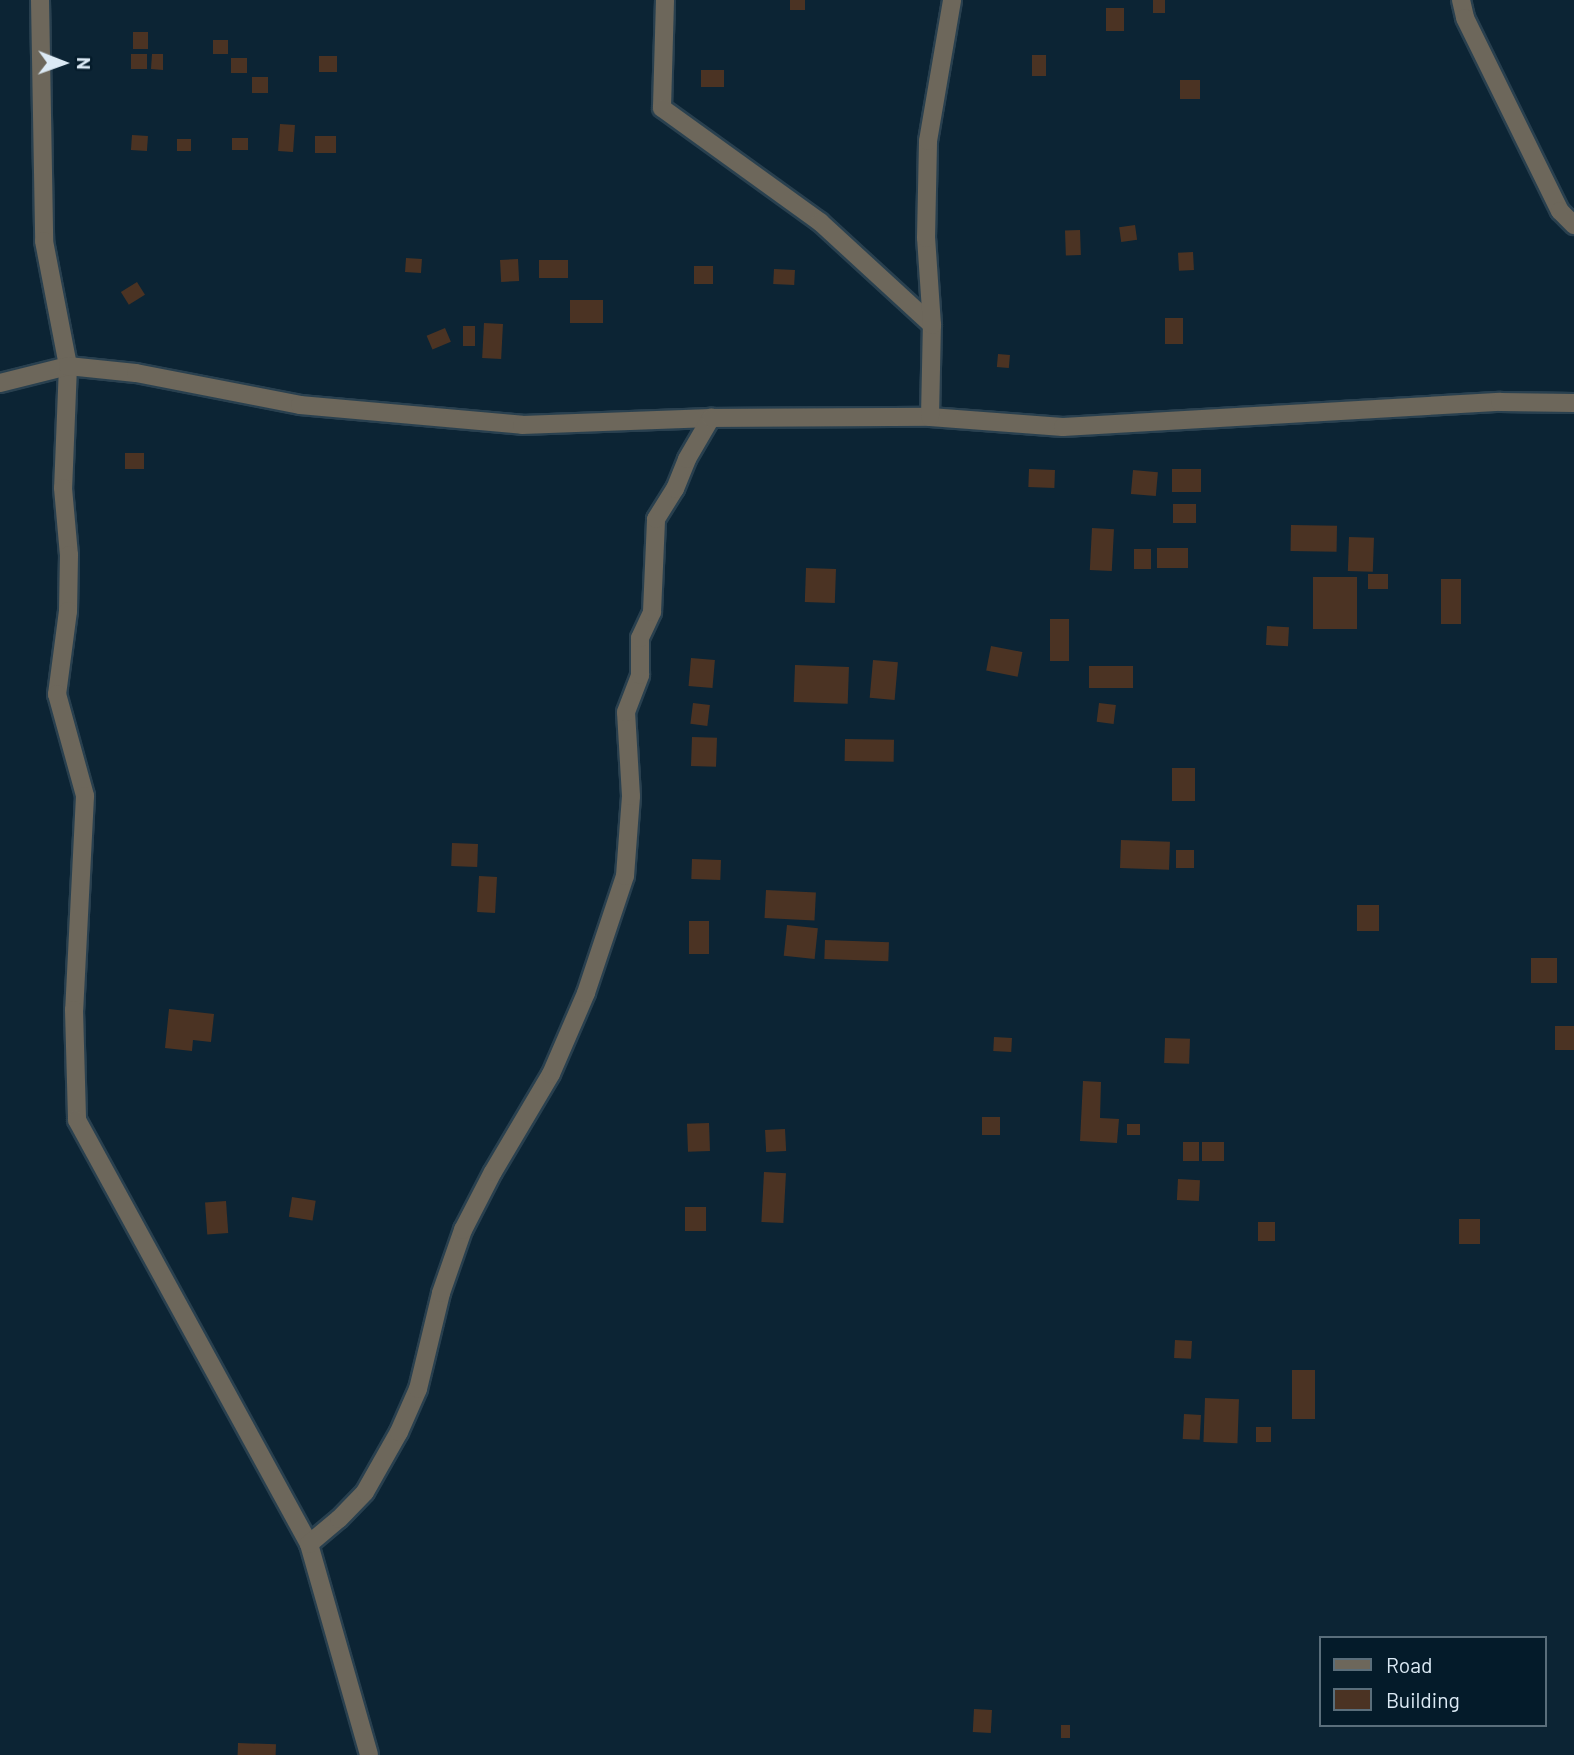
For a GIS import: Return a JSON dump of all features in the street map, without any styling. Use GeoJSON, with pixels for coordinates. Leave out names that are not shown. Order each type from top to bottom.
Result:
{"type":"FeatureCollection","features":[{"type":"Feature","properties":{"kind":"street"},"geometry":{"type":"LineString","coordinates":[[40,0],[44,241],[68,366],[63,488],[69,555],[68,611],[57,694],[85,796],[74,1010],[77,1120],[309,1544],[369,1755]]}},
{"type":"Feature","properties":{"kind":"street"},"geometry":{"type":"LineString","coordinates":[[665,0],[662,108],[820,222],[932,325]]}},
{"type":"Feature","properties":{"kind":"street"},"geometry":{"type":"LineString","coordinates":[[930,417],[932,325],[926,238],[928,141],[952,0]]}},
{"type":"Feature","properties":{"kind":"street"},"geometry":{"type":"LineString","coordinates":[[1461,0],[1465,18],[1560,211],[1574,225]]}},
{"type":"Feature","properties":{"kind":"street"},"geometry":{"type":"LineString","coordinates":[[0,383],[68,366],[136,373],[300,405],[522,425],[711,418],[930,417],[1063,427],[1500,402],[1574,403]]}},
{"type":"Feature","properties":{"kind":"street"},"geometry":{"type":"LineString","coordinates":[[309,1544],[340,1519],[365,1492],[399,1432],[418,1389],[441,1293],[463,1230],[493,1172],[551,1074],[586,993],[625,876],[631,796],[626,712],[640,675],[640,638],[652,612],[656,519],[711,418]]}},
{"type":"Feature","properties":{"kind":"building"},"geometry":{"type":"Polygon","coordinates":[[[790,0],[805,0],[805,10],[790,10],[790,0]]]}},
{"type":"Feature","properties":{"kind":"building"},"geometry":{"type":"Polygon","coordinates":[[[1153,0],[1165,0],[1165,13],[1153,13],[1153,0]]]}},
{"type":"Feature","properties":{"kind":"building"},"geometry":{"type":"Polygon","coordinates":[[[1106,8],[1124,8],[1124,31],[1106,31],[1106,8]]]}},
{"type":"Feature","properties":{"kind":"building"},"geometry":{"type":"Polygon","coordinates":[[[133,32],[148,32],[148,49],[133,49],[133,32]]]}},
{"type":"Feature","properties":{"kind":"building"},"geometry":{"type":"Polygon","coordinates":[[[213,40],[228,40],[228,54],[213,54],[213,40]]]}},
{"type":"Feature","properties":{"kind":"building"},"geometry":{"type":"Polygon","coordinates":[[[131,54],[147,54],[147,69],[131,69],[131,54]]]}},
{"type":"Feature","properties":{"kind":"building"},"geometry":{"type":"Polygon","coordinates":[[[152,54],[163,54],[163,70],[151,69],[152,54]]]}},
{"type":"Feature","properties":{"kind":"building"},"geometry":{"type":"Polygon","coordinates":[[[1032,55],[1046,55],[1046,76],[1032,76],[1032,55]]]}},
{"type":"Feature","properties":{"kind":"building"},"geometry":{"type":"Polygon","coordinates":[[[319,56],[337,56],[337,72],[319,72],[319,56]]]}},
{"type":"Feature","properties":{"kind":"building"},"geometry":{"type":"Polygon","coordinates":[[[231,58],[247,58],[247,73],[231,73],[231,58]]]}},
{"type":"Feature","properties":{"kind":"building"},"geometry":{"type":"Polygon","coordinates":[[[701,70],[724,70],[724,87],[701,87],[701,70]]]}},
{"type":"Feature","properties":{"kind":"building"},"geometry":{"type":"Polygon","coordinates":[[[252,77],[268,77],[268,93],[252,93],[252,77]]]}},
{"type":"Feature","properties":{"kind":"building"},"geometry":{"type":"Polygon","coordinates":[[[1180,80],[1200,80],[1200,99],[1180,99],[1180,80]]]}},
{"type":"Feature","properties":{"kind":"building"},"geometry":{"type":"Polygon","coordinates":[[[280,124],[295,125],[293,152],[278,151],[280,124]]]}},
{"type":"Feature","properties":{"kind":"building"},"geometry":{"type":"Polygon","coordinates":[[[132,135],[148,136],[147,151],[131,150],[132,135]]]}},
{"type":"Feature","properties":{"kind":"building"},"geometry":{"type":"Polygon","coordinates":[[[315,136],[336,136],[336,153],[315,153],[315,136]]]}},
{"type":"Feature","properties":{"kind":"building"},"geometry":{"type":"Polygon","coordinates":[[[232,138],[248,138],[248,150],[232,150],[232,138]]]}},
{"type":"Feature","properties":{"kind":"building"},"geometry":{"type":"Polygon","coordinates":[[[177,139],[191,139],[191,151],[177,151],[177,139]]]}},
{"type":"Feature","properties":{"kind":"building"},"geometry":{"type":"Polygon","coordinates":[[[1135,225],[1137,240],[1121,242],[1119,227],[1135,225]]]}},
{"type":"Feature","properties":{"kind":"building"},"geometry":{"type":"Polygon","coordinates":[[[1080,230],[1081,255],[1066,256],[1065,231],[1080,230]]]}},
{"type":"Feature","properties":{"kind":"building"},"geometry":{"type":"Polygon","coordinates":[[[1193,252],[1194,270],[1179,271],[1178,253],[1193,252]]]}},
{"type":"Feature","properties":{"kind":"building"},"geometry":{"type":"Polygon","coordinates":[[[406,258],[422,259],[421,273],[405,272],[406,258]]]}},
{"type":"Feature","properties":{"kind":"building"},"geometry":{"type":"Polygon","coordinates":[[[518,259],[519,281],[501,282],[500,260],[518,259]]]}},
{"type":"Feature","properties":{"kind":"building"},"geometry":{"type":"Polygon","coordinates":[[[539,260],[568,260],[568,278],[539,278],[539,260]]]}},
{"type":"Feature","properties":{"kind":"building"},"geometry":{"type":"Polygon","coordinates":[[[694,266],[713,266],[713,284],[694,284],[694,266]]]}},
{"type":"Feature","properties":{"kind":"building"},"geometry":{"type":"Polygon","coordinates":[[[774,269],[795,270],[794,285],[773,284],[774,269]]]}},
{"type":"Feature","properties":{"kind":"building"},"geometry":{"type":"Polygon","coordinates":[[[137,282],[145,295],[129,305],[121,292],[137,282]]]}},
{"type":"Feature","properties":{"kind":"building"},"geometry":{"type":"Polygon","coordinates":[[[570,300],[603,300],[603,323],[570,323],[570,300]]]}},
{"type":"Feature","properties":{"kind":"building"},"geometry":{"type":"Polygon","coordinates":[[[1165,318],[1183,318],[1183,344],[1165,344],[1165,318]]]}},
{"type":"Feature","properties":{"kind":"building"},"geometry":{"type":"Polygon","coordinates":[[[484,323],[503,324],[501,359],[482,358],[484,323]]]}},
{"type":"Feature","properties":{"kind":"building"},"geometry":{"type":"Polygon","coordinates":[[[463,326],[475,326],[475,346],[463,346],[463,326]]]}},
{"type":"Feature","properties":{"kind":"building"},"geometry":{"type":"Polygon","coordinates":[[[445,328],[451,342],[432,350],[427,336],[445,328]]]}},
{"type":"Feature","properties":{"kind":"building"},"geometry":{"type":"Polygon","coordinates":[[[998,354],[1010,355],[1009,368],[997,367],[998,354]]]}},
{"type":"Feature","properties":{"kind":"building"},"geometry":{"type":"Polygon","coordinates":[[[125,453],[144,453],[144,469],[125,469],[125,453]]]}},
{"type":"Feature","properties":{"kind":"building"},"geometry":{"type":"Polygon","coordinates":[[[1029,469],[1055,470],[1054,488],[1028,487],[1029,469]]]}},
{"type":"Feature","properties":{"kind":"building"},"geometry":{"type":"Polygon","coordinates":[[[1172,469],[1201,469],[1201,492],[1172,492],[1172,469]]]}},
{"type":"Feature","properties":{"kind":"building"},"geometry":{"type":"Polygon","coordinates":[[[1133,470],[1158,472],[1156,496],[1131,494],[1133,470]]]}},
{"type":"Feature","properties":{"kind":"building"},"geometry":{"type":"Polygon","coordinates":[[[1173,504],[1196,504],[1196,523],[1173,523],[1173,504]]]}},
{"type":"Feature","properties":{"kind":"building"},"geometry":{"type":"Polygon","coordinates":[[[1291,525],[1337,526],[1337,552],[1291,551],[1291,525]]]}},
{"type":"Feature","properties":{"kind":"building"},"geometry":{"type":"Polygon","coordinates":[[[1092,528],[1114,529],[1112,571],[1090,570],[1092,528]]]}},
{"type":"Feature","properties":{"kind":"building"},"geometry":{"type":"Polygon","coordinates":[[[1349,537],[1374,538],[1373,572],[1348,571],[1349,537]]]}},
{"type":"Feature","properties":{"kind":"building"},"geometry":{"type":"Polygon","coordinates":[[[1157,548],[1188,548],[1188,568],[1157,568],[1157,548]]]}},
{"type":"Feature","properties":{"kind":"building"},"geometry":{"type":"Polygon","coordinates":[[[1134,549],[1151,549],[1151,569],[1134,569],[1134,549]]]}},
{"type":"Feature","properties":{"kind":"building"},"geometry":{"type":"Polygon","coordinates":[[[806,568],[836,569],[835,603],[805,602],[806,568]]]}},
{"type":"Feature","properties":{"kind":"building"},"geometry":{"type":"Polygon","coordinates":[[[1368,574],[1388,574],[1388,589],[1368,589],[1368,574]]]}},
{"type":"Feature","properties":{"kind":"building"},"geometry":{"type":"Polygon","coordinates":[[[1313,577],[1357,577],[1357,629],[1313,629],[1313,577]]]}},
{"type":"Feature","properties":{"kind":"building"},"geometry":{"type":"Polygon","coordinates":[[[1441,579],[1461,579],[1461,624],[1441,624],[1441,579]]]}},
{"type":"Feature","properties":{"kind":"building"},"geometry":{"type":"Polygon","coordinates":[[[1050,619],[1069,619],[1069,661],[1050,661],[1050,619]]]}},
{"type":"Feature","properties":{"kind":"building"},"geometry":{"type":"Polygon","coordinates":[[[1267,626],[1289,627],[1288,646],[1266,645],[1267,626]]]}},
{"type":"Feature","properties":{"kind":"building"},"geometry":{"type":"Polygon","coordinates":[[[991,646],[1022,652],[1018,677],[986,671],[991,646]]]}},
{"type":"Feature","properties":{"kind":"building"},"geometry":{"type":"Polygon","coordinates":[[[691,658],[715,660],[712,688],[689,686],[691,658]]]}},
{"type":"Feature","properties":{"kind":"building"},"geometry":{"type":"Polygon","coordinates":[[[873,660],[898,662],[895,700],[870,698],[873,660]]]}},
{"type":"Feature","properties":{"kind":"building"},"geometry":{"type":"Polygon","coordinates":[[[795,665],[849,667],[848,704],[794,702],[795,665]]]}},
{"type":"Feature","properties":{"kind":"building"},"geometry":{"type":"Polygon","coordinates":[[[1089,666],[1133,666],[1133,688],[1089,688],[1089,666]]]}},
{"type":"Feature","properties":{"kind":"building"},"geometry":{"type":"Polygon","coordinates":[[[693,703],[710,705],[707,726],[690,724],[693,703]]]}},
{"type":"Feature","properties":{"kind":"building"},"geometry":{"type":"Polygon","coordinates":[[[1099,703],[1116,705],[1114,724],[1097,722],[1099,703]]]}},
{"type":"Feature","properties":{"kind":"building"},"geometry":{"type":"Polygon","coordinates":[[[692,737],[717,738],[716,767],[691,766],[692,737]]]}},
{"type":"Feature","properties":{"kind":"building"},"geometry":{"type":"Polygon","coordinates":[[[845,739],[894,740],[894,762],[845,761],[845,739]]]}},
{"type":"Feature","properties":{"kind":"building"},"geometry":{"type":"Polygon","coordinates":[[[1172,768],[1195,768],[1195,801],[1172,801],[1172,768]]]}},
{"type":"Feature","properties":{"kind":"building"},"geometry":{"type":"Polygon","coordinates":[[[1121,840],[1170,842],[1169,870],[1120,868],[1121,840]]]}},
{"type":"Feature","properties":{"kind":"building"},"geometry":{"type":"Polygon","coordinates":[[[452,843],[478,844],[477,867],[451,866],[452,843]]]}},
{"type":"Feature","properties":{"kind":"building"},"geometry":{"type":"Polygon","coordinates":[[[1176,850],[1194,850],[1194,868],[1176,868],[1176,850]]]}},
{"type":"Feature","properties":{"kind":"building"},"geometry":{"type":"Polygon","coordinates":[[[692,859],[721,860],[720,880],[691,879],[692,859]]]}},
{"type":"Feature","properties":{"kind":"building"},"geometry":{"type":"Polygon","coordinates":[[[479,876],[497,877],[495,913],[477,912],[479,876]]]}},
{"type":"Feature","properties":{"kind":"building"},"geometry":{"type":"Polygon","coordinates":[[[766,890],[816,893],[814,921],[765,918],[766,890]]]}},
{"type":"Feature","properties":{"kind":"building"},"geometry":{"type":"Polygon","coordinates":[[[1357,905],[1379,905],[1379,931],[1357,931],[1357,905]]]}},
{"type":"Feature","properties":{"kind":"building"},"geometry":{"type":"Polygon","coordinates":[[[689,921],[709,921],[709,954],[689,954],[689,921]]]}},
{"type":"Feature","properties":{"kind":"building"},"geometry":{"type":"Polygon","coordinates":[[[787,925],[818,928],[815,959],[784,956],[787,925]]]}},
{"type":"Feature","properties":{"kind":"building"},"geometry":{"type":"Polygon","coordinates":[[[825,940],[889,942],[888,961],[824,959],[825,940]]]}},
{"type":"Feature","properties":{"kind":"building"},"geometry":{"type":"Polygon","coordinates":[[[1531,958],[1557,958],[1557,983],[1531,983],[1531,958]]]}},
{"type":"Feature","properties":{"kind":"building"},"geometry":{"type":"Polygon","coordinates":[[[169,1009],[214,1014],[211,1042],[193,1040],[192,1051],[165,1048],[169,1009]]]}},
{"type":"Feature","properties":{"kind":"building"},"geometry":{"type":"Polygon","coordinates":[[[1555,1026],[1574,1026],[1574,1050],[1555,1050],[1555,1026]]]}},
{"type":"Feature","properties":{"kind":"building"},"geometry":{"type":"Polygon","coordinates":[[[994,1037],[1012,1038],[1011,1052],[993,1051],[994,1037]]]}},
{"type":"Feature","properties":{"kind":"building"},"geometry":{"type":"Polygon","coordinates":[[[1165,1038],[1190,1039],[1189,1064],[1164,1063],[1165,1038]]]}},
{"type":"Feature","properties":{"kind":"building"},"geometry":{"type":"Polygon","coordinates":[[[1083,1081],[1101,1082],[1100,1118],[1119,1119],[1117,1143],[1080,1141],[1083,1081]]]}},
{"type":"Feature","properties":{"kind":"building"},"geometry":{"type":"Polygon","coordinates":[[[982,1117],[1000,1117],[1000,1135],[982,1135],[982,1117]]]}},
{"type":"Feature","properties":{"kind":"building"},"geometry":{"type":"Polygon","coordinates":[[[709,1123],[710,1151],[688,1152],[687,1124],[709,1123]]]}},
{"type":"Feature","properties":{"kind":"building"},"geometry":{"type":"Polygon","coordinates":[[[1127,1124],[1140,1124],[1140,1135],[1127,1135],[1127,1124]]]}},
{"type":"Feature","properties":{"kind":"building"},"geometry":{"type":"Polygon","coordinates":[[[785,1129],[786,1151],[766,1152],[765,1130],[785,1129]]]}},
{"type":"Feature","properties":{"kind":"building"},"geometry":{"type":"Polygon","coordinates":[[[1183,1142],[1199,1142],[1199,1161],[1183,1161],[1183,1142]]]}},
{"type":"Feature","properties":{"kind":"building"},"geometry":{"type":"Polygon","coordinates":[[[1202,1142],[1224,1142],[1224,1161],[1202,1161],[1202,1142]]]}},
{"type":"Feature","properties":{"kind":"building"},"geometry":{"type":"Polygon","coordinates":[[[764,1172],[786,1173],[783,1223],[761,1222],[764,1172]]]}},
{"type":"Feature","properties":{"kind":"building"},"geometry":{"type":"Polygon","coordinates":[[[1178,1179],[1200,1180],[1199,1201],[1177,1200],[1178,1179]]]}},
{"type":"Feature","properties":{"kind":"building"},"geometry":{"type":"Polygon","coordinates":[[[292,1197],[316,1201],[313,1221],[289,1217],[292,1197]]]}},
{"type":"Feature","properties":{"kind":"building"},"geometry":{"type":"Polygon","coordinates":[[[226,1201],[228,1233],[207,1234],[205,1202],[226,1201]]]}},
{"type":"Feature","properties":{"kind":"building"},"geometry":{"type":"Polygon","coordinates":[[[685,1207],[706,1207],[706,1231],[685,1231],[685,1207]]]}},
{"type":"Feature","properties":{"kind":"building"},"geometry":{"type":"Polygon","coordinates":[[[1459,1219],[1480,1219],[1480,1244],[1459,1244],[1459,1219]]]}},
{"type":"Feature","properties":{"kind":"building"},"geometry":{"type":"Polygon","coordinates":[[[1258,1222],[1275,1222],[1275,1241],[1258,1241],[1258,1222]]]}},
{"type":"Feature","properties":{"kind":"building"},"geometry":{"type":"Polygon","coordinates":[[[1175,1340],[1192,1341],[1191,1359],[1174,1358],[1175,1340]]]}},
{"type":"Feature","properties":{"kind":"building"},"geometry":{"type":"Polygon","coordinates":[[[1292,1370],[1315,1370],[1315,1419],[1292,1419],[1292,1370]]]}},
{"type":"Feature","properties":{"kind":"building"},"geometry":{"type":"Polygon","coordinates":[[[1205,1398],[1239,1399],[1237,1443],[1203,1442],[1205,1398]]]}},
{"type":"Feature","properties":{"kind":"building"},"geometry":{"type":"Polygon","coordinates":[[[1184,1414],[1201,1415],[1200,1440],[1183,1439],[1184,1414]]]}},
{"type":"Feature","properties":{"kind":"building"},"geometry":{"type":"Polygon","coordinates":[[[1256,1427],[1271,1427],[1271,1442],[1256,1442],[1256,1427]]]}},
{"type":"Feature","properties":{"kind":"building"},"geometry":{"type":"Polygon","coordinates":[[[974,1709],[992,1710],[991,1733],[973,1732],[974,1709]]]}},
{"type":"Feature","properties":{"kind":"building"},"geometry":{"type":"Polygon","coordinates":[[[1061,1725],[1070,1725],[1070,1738],[1061,1738],[1061,1725]]]}},
{"type":"Feature","properties":{"kind":"building"},"geometry":{"type":"Polygon","coordinates":[[[238,1743],[276,1744],[276,1755],[238,1755],[238,1743]]]}}]}
